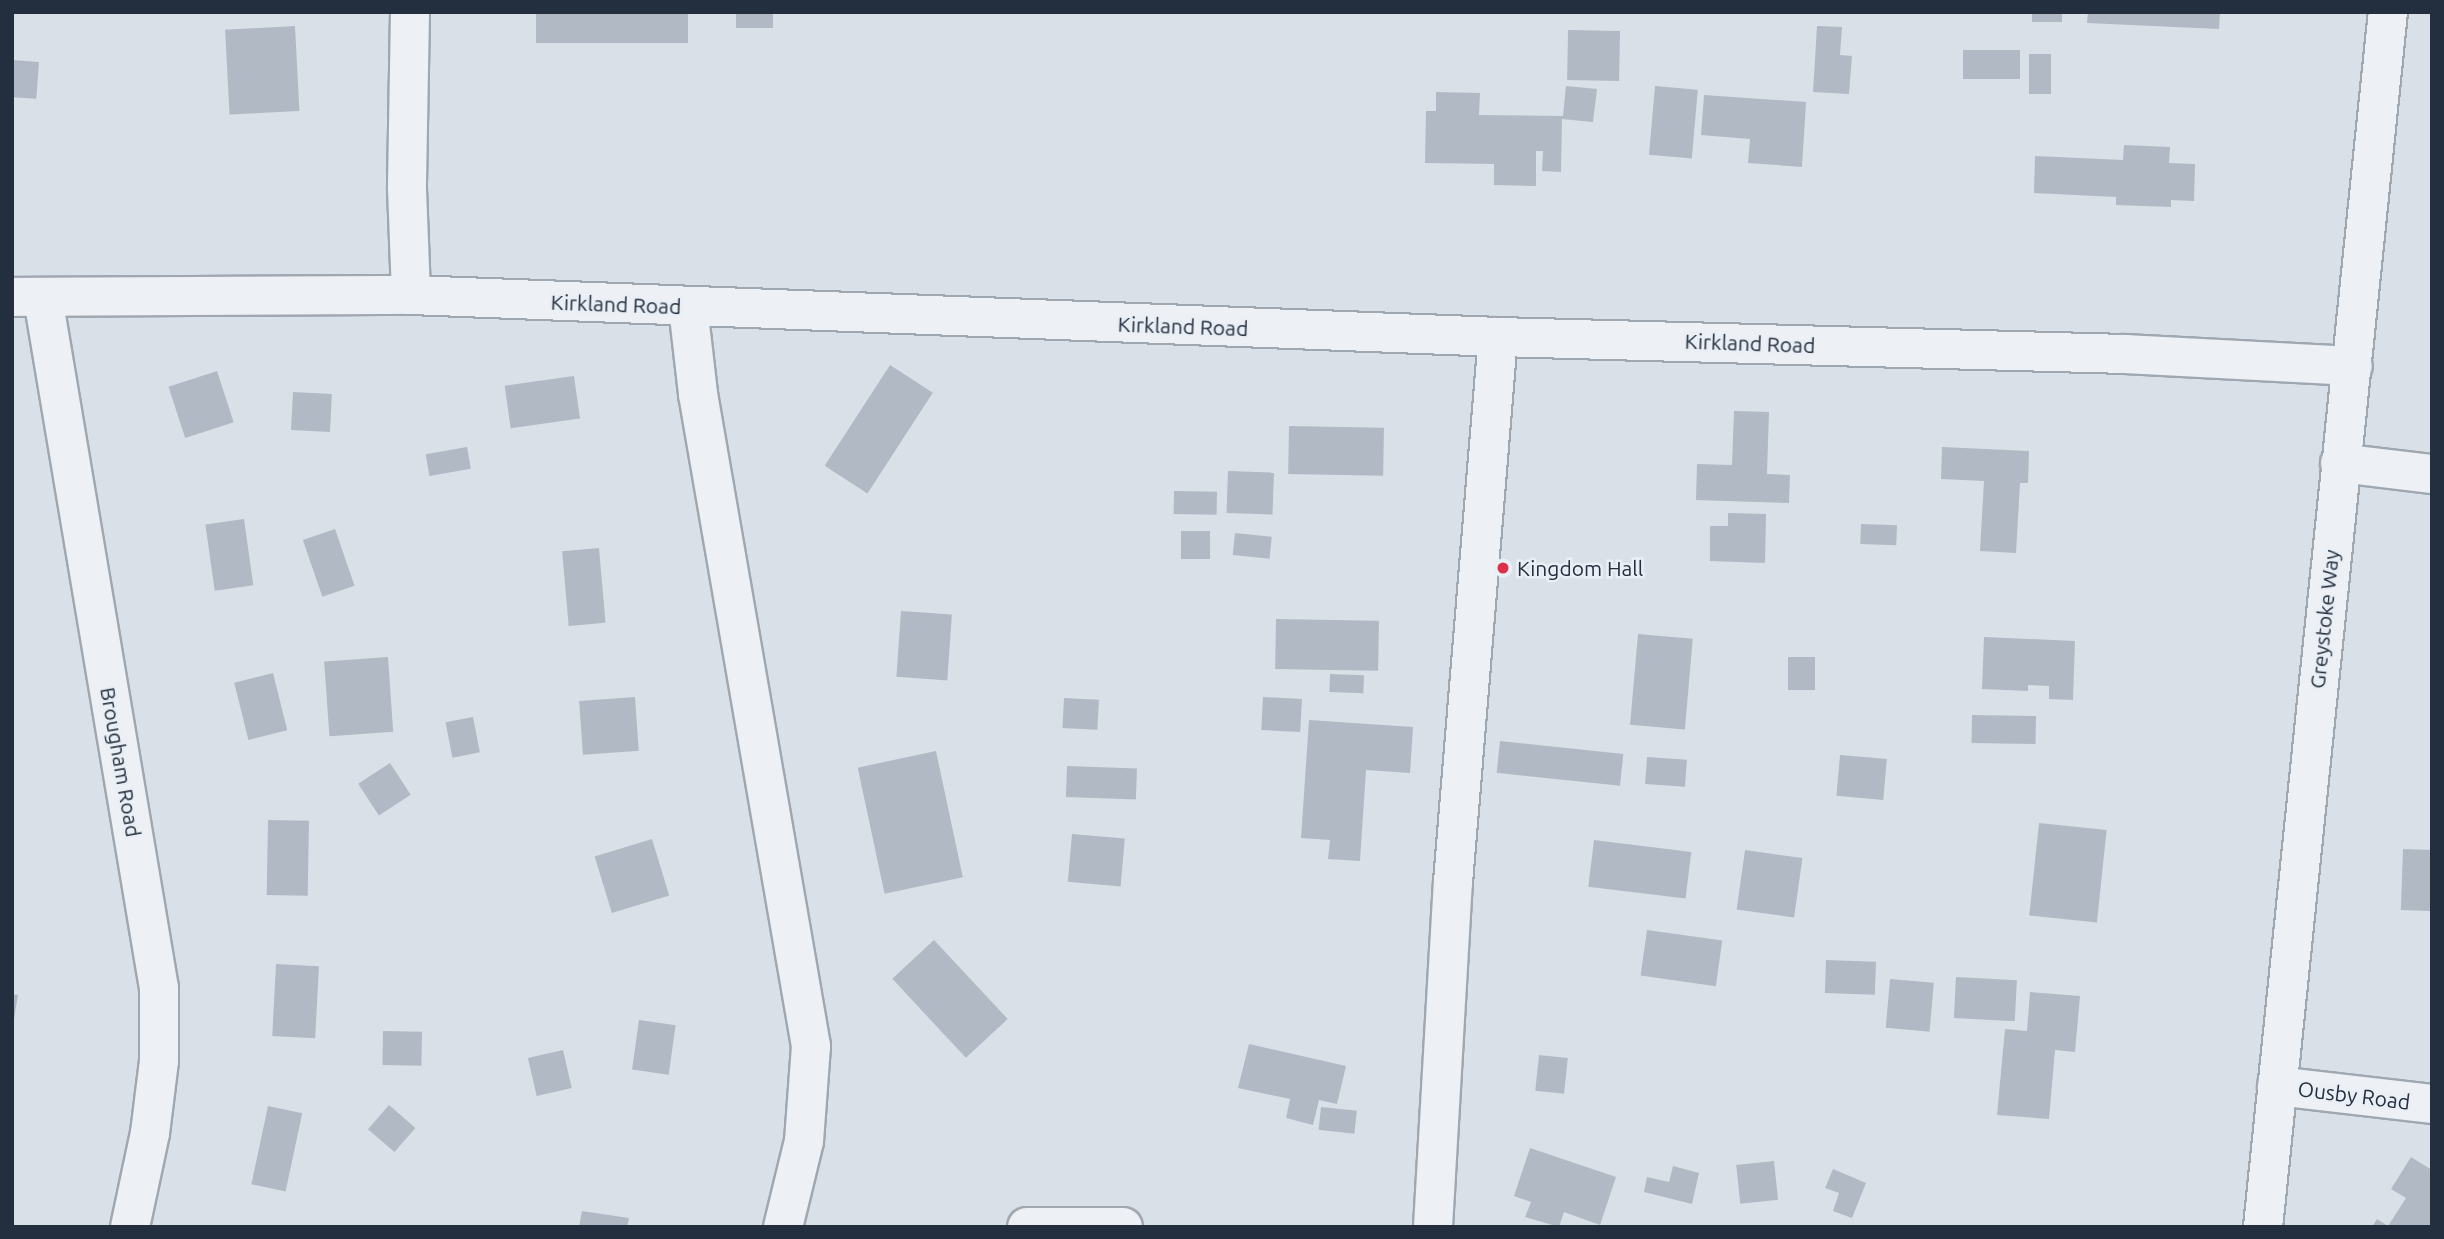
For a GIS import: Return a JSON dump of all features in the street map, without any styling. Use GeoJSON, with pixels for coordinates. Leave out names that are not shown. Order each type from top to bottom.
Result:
{"type":"FeatureCollection","features":[{"type":"Feature","properties":{"kind":"street"},"geometry":{"type":"LineString","coordinates":[[410,12],[407,189],[411,295]]}},
{"type":"Feature","properties":{"kind":"street","name":"Greystoke Way"},"geometry":{"type":"LineString","coordinates":[[2263,1227],[2388,12]]}},
{"type":"Feature","properties":{"kind":"street","name":"Kirkland Road"},"geometry":{"type":"LineString","coordinates":[[28,298],[411,295],[1498,338],[2124,354],[2353,366]]}},
{"type":"Feature","properties":{"kind":"street","name":"Brougham Road"},"geometry":{"type":"LineString","coordinates":[[28,298],[159,988],[159,1061],[150,1133],[130,1227]]}},
{"type":"Feature","properties":{"kind":"street"},"geometry":{"type":"LineString","coordinates":[[688,307],[698,394],[811,1046],[804,1141],[783,1227]]}},
{"type":"Feature","properties":{"kind":"street"},"geometry":{"type":"LineString","coordinates":[[1433,1227],[1452,882],[1498,338]]}},
{"type":"Feature","properties":{"kind":"street"},"geometry":{"type":"LineString","coordinates":[[2340,463],[2432,474]]}},
{"type":"Feature","properties":{"kind":"street","name":"Ousby Road"},"geometry":{"type":"LineString","coordinates":[[2277,1086],[2432,1104]]}},
{"type":"Feature","properties":{"kind":"street"},"geometry":{"type":"LineString","coordinates":[[1027,1227],[1124,1227]]}},
{"type":"Feature","properties":{"kind":"building"},"geometry":{"type":"Polygon","coordinates":[[[536,12],[688,12],[688,43],[536,43],[536,12]]]}},
{"type":"Feature","properties":{"kind":"building"},"geometry":{"type":"Polygon","coordinates":[[[736,12],[773,12],[773,28],[736,28],[736,12]]]}},
{"type":"Feature","properties":{"kind":"building"},"geometry":{"type":"Polygon","coordinates":[[[2032,12],[2062,12],[2062,22],[2032,22],[2032,12]]]}},
{"type":"Feature","properties":{"kind":"building"},"geometry":{"type":"Polygon","coordinates":[[[2088,12],[2220,12],[2219,29],[2087,23],[2088,12]]]}},
{"type":"Feature","properties":{"kind":"building"},"geometry":{"type":"Polygon","coordinates":[[[295,26],[299,111],[230,115],[225,30],[295,26]]]}},
{"type":"Feature","properties":{"kind":"building"},"geometry":{"type":"Polygon","coordinates":[[[1817,26],[1842,27],[1840,55],[1852,56],[1849,94],[1813,92],[1817,26]]]}},
{"type":"Feature","properties":{"kind":"building"},"geometry":{"type":"Polygon","coordinates":[[[1568,30],[1620,31],[1619,81],[1567,80],[1568,30]]]}},
{"type":"Feature","properties":{"kind":"building"},"geometry":{"type":"Polygon","coordinates":[[[1963,50],[2020,50],[2020,79],[1963,79],[1963,50]]]}},
{"type":"Feature","properties":{"kind":"building"},"geometry":{"type":"Polygon","coordinates":[[[2029,54],[2051,54],[2051,94],[2029,94],[2029,54]]]}},
{"type":"Feature","properties":{"kind":"building"},"geometry":{"type":"Polygon","coordinates":[[[12,60],[39,62],[36,99],[12,97],[12,60]]]}},
{"type":"Feature","properties":{"kind":"building"},"geometry":{"type":"Polygon","coordinates":[[[1566,86],[1597,89],[1593,122],[1562,119],[1561,172],[1542,171],[1543,151],[1536,151],[1536,186],[1494,185],[1494,164],[1425,163],[1426,111],[1436,111],[1436,92],[1480,93],[1479,115],[1563,116],[1566,86]]]}},
{"type":"Feature","properties":{"kind":"building"},"geometry":{"type":"Polygon","coordinates":[[[1655,86],[1698,90],[1692,158],[1649,155],[1655,86]]]}},
{"type":"Feature","properties":{"kind":"building"},"geometry":{"type":"Polygon","coordinates":[[[1704,95],[1806,102],[1802,167],[1748,163],[1750,139],[1701,135],[1704,95]]]}},
{"type":"Feature","properties":{"kind":"building"},"geometry":{"type":"Polygon","coordinates":[[[2124,145],[2170,147],[2169,163],[2195,164],[2194,201],[2171,200],[2171,207],[2116,205],[2116,197],[2034,193],[2035,156],[2123,160],[2124,145]]]}},
{"type":"Feature","properties":{"kind":"building"},"geometry":{"type":"Polygon","coordinates":[[[890,365],[933,393],[867,493],[825,466],[890,365]]]}},
{"type":"Feature","properties":{"kind":"building"},"geometry":{"type":"Polygon","coordinates":[[[217,371],[234,422],[185,438],[168,387],[217,371]]]}},
{"type":"Feature","properties":{"kind":"building"},"geometry":{"type":"Polygon","coordinates":[[[574,376],[580,419],[511,428],[505,386],[574,376]]]}},
{"type":"Feature","properties":{"kind":"building"},"geometry":{"type":"Polygon","coordinates":[[[293,392],[332,394],[330,432],[291,430],[293,392]]]}},
{"type":"Feature","properties":{"kind":"building"},"geometry":{"type":"Polygon","coordinates":[[[1734,411],[1769,412],[1767,474],[1790,475],[1789,503],[1696,500],[1697,464],[1732,465],[1734,411]]]}},
{"type":"Feature","properties":{"kind":"building"},"geometry":{"type":"Polygon","coordinates":[[[1289,426],[1384,428],[1383,476],[1288,474],[1289,426]]]}},
{"type":"Feature","properties":{"kind":"building"},"geometry":{"type":"Polygon","coordinates":[[[467,447],[471,469],[429,476],[426,454],[467,447]]]}},
{"type":"Feature","properties":{"kind":"building"},"geometry":{"type":"Polygon","coordinates":[[[1942,447],[2029,451],[2028,483],[2020,483],[2016,553],[1980,551],[1984,481],[1941,479],[1942,447]]]}},
{"type":"Feature","properties":{"kind":"building"},"geometry":{"type":"Polygon","coordinates":[[[1228,471],[1274,473],[1273,515],[1227,513],[1228,471]]]}},
{"type":"Feature","properties":{"kind":"building"},"geometry":{"type":"Polygon","coordinates":[[[1174,491],[1217,492],[1217,515],[1174,514],[1174,491]]]}},
{"type":"Feature","properties":{"kind":"building"},"geometry":{"type":"Polygon","coordinates":[[[1728,513],[1766,514],[1765,563],[1710,561],[1710,526],[1728,526],[1728,513]]]}},
{"type":"Feature","properties":{"kind":"building"},"geometry":{"type":"Polygon","coordinates":[[[244,519],[253,585],[215,591],[205,524],[244,519]]]}},
{"type":"Feature","properties":{"kind":"building"},"geometry":{"type":"Polygon","coordinates":[[[1861,524],[1897,525],[1896,545],[1860,544],[1861,524]]]}},
{"type":"Feature","properties":{"kind":"building"},"geometry":{"type":"Polygon","coordinates":[[[335,529],[355,586],[322,597],[303,540],[335,529]]]}},
{"type":"Feature","properties":{"kind":"building"},"geometry":{"type":"Polygon","coordinates":[[[1181,531],[1210,531],[1210,559],[1181,559],[1181,531]]]}},
{"type":"Feature","properties":{"kind":"building"},"geometry":{"type":"Polygon","coordinates":[[[1235,533],[1272,537],[1269,559],[1233,555],[1235,533]]]}},
{"type":"Feature","properties":{"kind":"building"},"geometry":{"type":"Polygon","coordinates":[[[599,548],[606,623],[569,626],[562,551],[599,548]]]}},
{"type":"Feature","properties":{"kind":"building"},"geometry":{"type":"Polygon","coordinates":[[[901,611],[952,615],[947,680],[896,677],[901,611]]]}},
{"type":"Feature","properties":{"kind":"building"},"geometry":{"type":"Polygon","coordinates":[[[1276,619],[1379,621],[1378,671],[1275,669],[1276,619]]]}},
{"type":"Feature","properties":{"kind":"building"},"geometry":{"type":"Polygon","coordinates":[[[1638,634],[1693,639],[1685,729],[1630,725],[1638,634]]]}},
{"type":"Feature","properties":{"kind":"building"},"geometry":{"type":"Polygon","coordinates":[[[1984,637],[2075,641],[2073,700],[2049,699],[2049,686],[2028,685],[2028,691],[1982,689],[1984,637]]]}},
{"type":"Feature","properties":{"kind":"building"},"geometry":{"type":"Polygon","coordinates":[[[388,657],[393,732],[329,736],[324,661],[388,657]]]}},
{"type":"Feature","properties":{"kind":"building"},"geometry":{"type":"Polygon","coordinates":[[[1788,657],[1815,657],[1815,690],[1788,690],[1788,657]]]}},
{"type":"Feature","properties":{"kind":"building"},"geometry":{"type":"Polygon","coordinates":[[[273,673],[287,730],[248,740],[234,683],[273,673]]]}},
{"type":"Feature","properties":{"kind":"building"},"geometry":{"type":"Polygon","coordinates":[[[1330,674],[1364,675],[1363,693],[1329,692],[1330,674]]]}},
{"type":"Feature","properties":{"kind":"building"},"geometry":{"type":"Polygon","coordinates":[[[635,697],[639,751],[583,755],[579,701],[635,697]]]}},
{"type":"Feature","properties":{"kind":"building"},"geometry":{"type":"Polygon","coordinates":[[[1263,697],[1302,699],[1300,732],[1261,730],[1263,697]]]}},
{"type":"Feature","properties":{"kind":"building"},"geometry":{"type":"Polygon","coordinates":[[[1064,698],[1099,700],[1097,730],[1062,728],[1064,698]]]}},
{"type":"Feature","properties":{"kind":"building"},"geometry":{"type":"Polygon","coordinates":[[[1972,715],[2036,716],[2036,744],[1972,743],[1972,715]]]}},
{"type":"Feature","properties":{"kind":"building"},"geometry":{"type":"Polygon","coordinates":[[[473,717],[480,752],[452,758],[446,722],[473,717]]]}},
{"type":"Feature","properties":{"kind":"building"},"geometry":{"type":"Polygon","coordinates":[[[1309,720],[1413,727],[1410,773],[1366,770],[1360,861],[1328,859],[1330,840],[1301,838],[1309,720]]]}},
{"type":"Feature","properties":{"kind":"building"},"geometry":{"type":"Polygon","coordinates":[[[1500,741],[1623,754],[1620,786],[1497,773],[1500,741]]]}},
{"type":"Feature","properties":{"kind":"building"},"geometry":{"type":"Polygon","coordinates":[[[936,751],[963,877],[885,894],[858,768],[936,751]]]}},
{"type":"Feature","properties":{"kind":"building"},"geometry":{"type":"Polygon","coordinates":[[[1840,755],[1887,759],[1883,800],[1836,796],[1840,755]]]}},
{"type":"Feature","properties":{"kind":"building"},"geometry":{"type":"Polygon","coordinates":[[[1647,757],[1687,760],[1685,787],[1645,784],[1647,757]]]}},
{"type":"Feature","properties":{"kind":"building"},"geometry":{"type":"Polygon","coordinates":[[[390,763],[411,795],[379,816],[358,784],[390,763]]]}},
{"type":"Feature","properties":{"kind":"building"},"geometry":{"type":"Polygon","coordinates":[[[1067,766],[1137,768],[1136,799],[1066,797],[1067,766]]]}},
{"type":"Feature","properties":{"kind":"building"},"geometry":{"type":"Polygon","coordinates":[[[268,820],[309,821],[308,896],[267,895],[268,820]]]}},
{"type":"Feature","properties":{"kind":"building"},"geometry":{"type":"Polygon","coordinates":[[[2039,823],[2107,830],[2097,923],[2029,915],[2039,823]]]}},
{"type":"Feature","properties":{"kind":"building"},"geometry":{"type":"Polygon","coordinates":[[[1072,834],[1125,839],[1121,886],[1068,882],[1072,834]]]}},
{"type":"Feature","properties":{"kind":"building"},"geometry":{"type":"Polygon","coordinates":[[[652,839],[669,895],[612,913],[595,857],[652,839]]]}},
{"type":"Feature","properties":{"kind":"building"},"geometry":{"type":"Polygon","coordinates":[[[1594,840],[1691,852],[1686,899],[1588,887],[1594,840]]]}},
{"type":"Feature","properties":{"kind":"building"},"geometry":{"type":"Polygon","coordinates":[[[2403,849],[2432,850],[2430,911],[2401,910],[2403,849]]]}},
{"type":"Feature","properties":{"kind":"building"},"geometry":{"type":"Polygon","coordinates":[[[1745,850],[1802,858],[1794,917],[1737,909],[1745,850]]]}},
{"type":"Feature","properties":{"kind":"building"},"geometry":{"type":"Polygon","coordinates":[[[1647,930],[1722,941],[1716,986],[1641,976],[1647,930]]]}},
{"type":"Feature","properties":{"kind":"building"},"geometry":{"type":"Polygon","coordinates":[[[934,940],[1008,1019],[966,1058],[892,979],[934,940]]]}},
{"type":"Feature","properties":{"kind":"building"},"geometry":{"type":"Polygon","coordinates":[[[1826,960],[1876,962],[1875,995],[1825,993],[1826,960]]]}},
{"type":"Feature","properties":{"kind":"building"},"geometry":{"type":"Polygon","coordinates":[[[276,964],[319,966],[315,1038],[272,1036],[276,964]]]}},
{"type":"Feature","properties":{"kind":"building"},"geometry":{"type":"Polygon","coordinates":[[[1956,977],[2017,980],[2015,1021],[1954,1018],[1956,977]]]}},
{"type":"Feature","properties":{"kind":"building"},"geometry":{"type":"Polygon","coordinates":[[[1890,979],[1934,983],[1930,1032],[1886,1028],[1890,979]]]}},
{"type":"Feature","properties":{"kind":"building"},"geometry":{"type":"Polygon","coordinates":[[[2030,992],[2080,996],[2075,1052],[2055,1050],[2049,1119],[1997,1115],[2005,1029],[2027,1031],[2030,992]]]}},
{"type":"Feature","properties":{"kind":"building"},"geometry":{"type":"Polygon","coordinates":[[[12,994],[18,995],[14,1019],[12,1019],[12,994]]]}},
{"type":"Feature","properties":{"kind":"building"},"geometry":{"type":"Polygon","coordinates":[[[639,1020],[676,1025],[669,1075],[632,1070],[639,1020]]]}},
{"type":"Feature","properties":{"kind":"building"},"geometry":{"type":"Polygon","coordinates":[[[383,1031],[422,1032],[421,1066],[382,1065],[383,1031]]]}},
{"type":"Feature","properties":{"kind":"building"},"geometry":{"type":"Polygon","coordinates":[[[1249,1044],[1346,1066],[1337,1104],[1319,1100],[1313,1125],[1286,1118],[1290,1099],[1238,1088],[1249,1044]]]}},
{"type":"Feature","properties":{"kind":"building"},"geometry":{"type":"Polygon","coordinates":[[[563,1050],[572,1088],[537,1096],[528,1058],[563,1050]]]}},
{"type":"Feature","properties":{"kind":"building"},"geometry":{"type":"Polygon","coordinates":[[[1539,1055],[1568,1058],[1564,1094],[1535,1091],[1539,1055]]]}},
{"type":"Feature","properties":{"kind":"building"},"geometry":{"type":"Polygon","coordinates":[[[389,1105],[415,1128],[394,1152],[368,1129],[389,1105]]]}},
{"type":"Feature","properties":{"kind":"building"},"geometry":{"type":"Polygon","coordinates":[[[268,1106],[302,1113],[286,1192],[251,1184],[268,1106]]]}},
{"type":"Feature","properties":{"kind":"building"},"geometry":{"type":"Polygon","coordinates":[[[1321,1107],[1357,1111],[1354,1134],[1319,1130],[1321,1107]]]}},
{"type":"Feature","properties":{"kind":"building"},"geometry":{"type":"Polygon","coordinates":[[[1530,1148],[1616,1177],[1600,1225],[1564,1212],[1559,1227],[1525,1217],[1531,1202],[1514,1196],[1530,1148]]]}},
{"type":"Feature","properties":{"kind":"building"},"geometry":{"type":"Polygon","coordinates":[[[2411,1157],[2432,1170],[2432,1227],[2372,1227],[2377,1219],[2388,1226],[2406,1198],[2391,1189],[2411,1157]]]}},
{"type":"Feature","properties":{"kind":"building"},"geometry":{"type":"Polygon","coordinates":[[[1774,1161],[1778,1200],[1740,1204],[1736,1165],[1774,1161]]]}},
{"type":"Feature","properties":{"kind":"building"},"geometry":{"type":"Polygon","coordinates":[[[1673,1166],[1699,1173],[1692,1204],[1644,1192],[1647,1177],[1669,1182],[1673,1166]]]}},
{"type":"Feature","properties":{"kind":"building"},"geometry":{"type":"Polygon","coordinates":[[[1833,1169],[1866,1183],[1852,1218],[1833,1211],[1839,1193],[1825,1188],[1833,1169]]]}},
{"type":"Feature","properties":{"kind":"building"},"geometry":{"type":"Polygon","coordinates":[[[582,1211],[629,1218],[627,1227],[579,1227],[582,1211]]]}},
{"type":"Feature","properties":{"kind":"place","name":"Kingdom Hall"},"geometry":{"type":"Point","coordinates":[1503,568]}}]}
